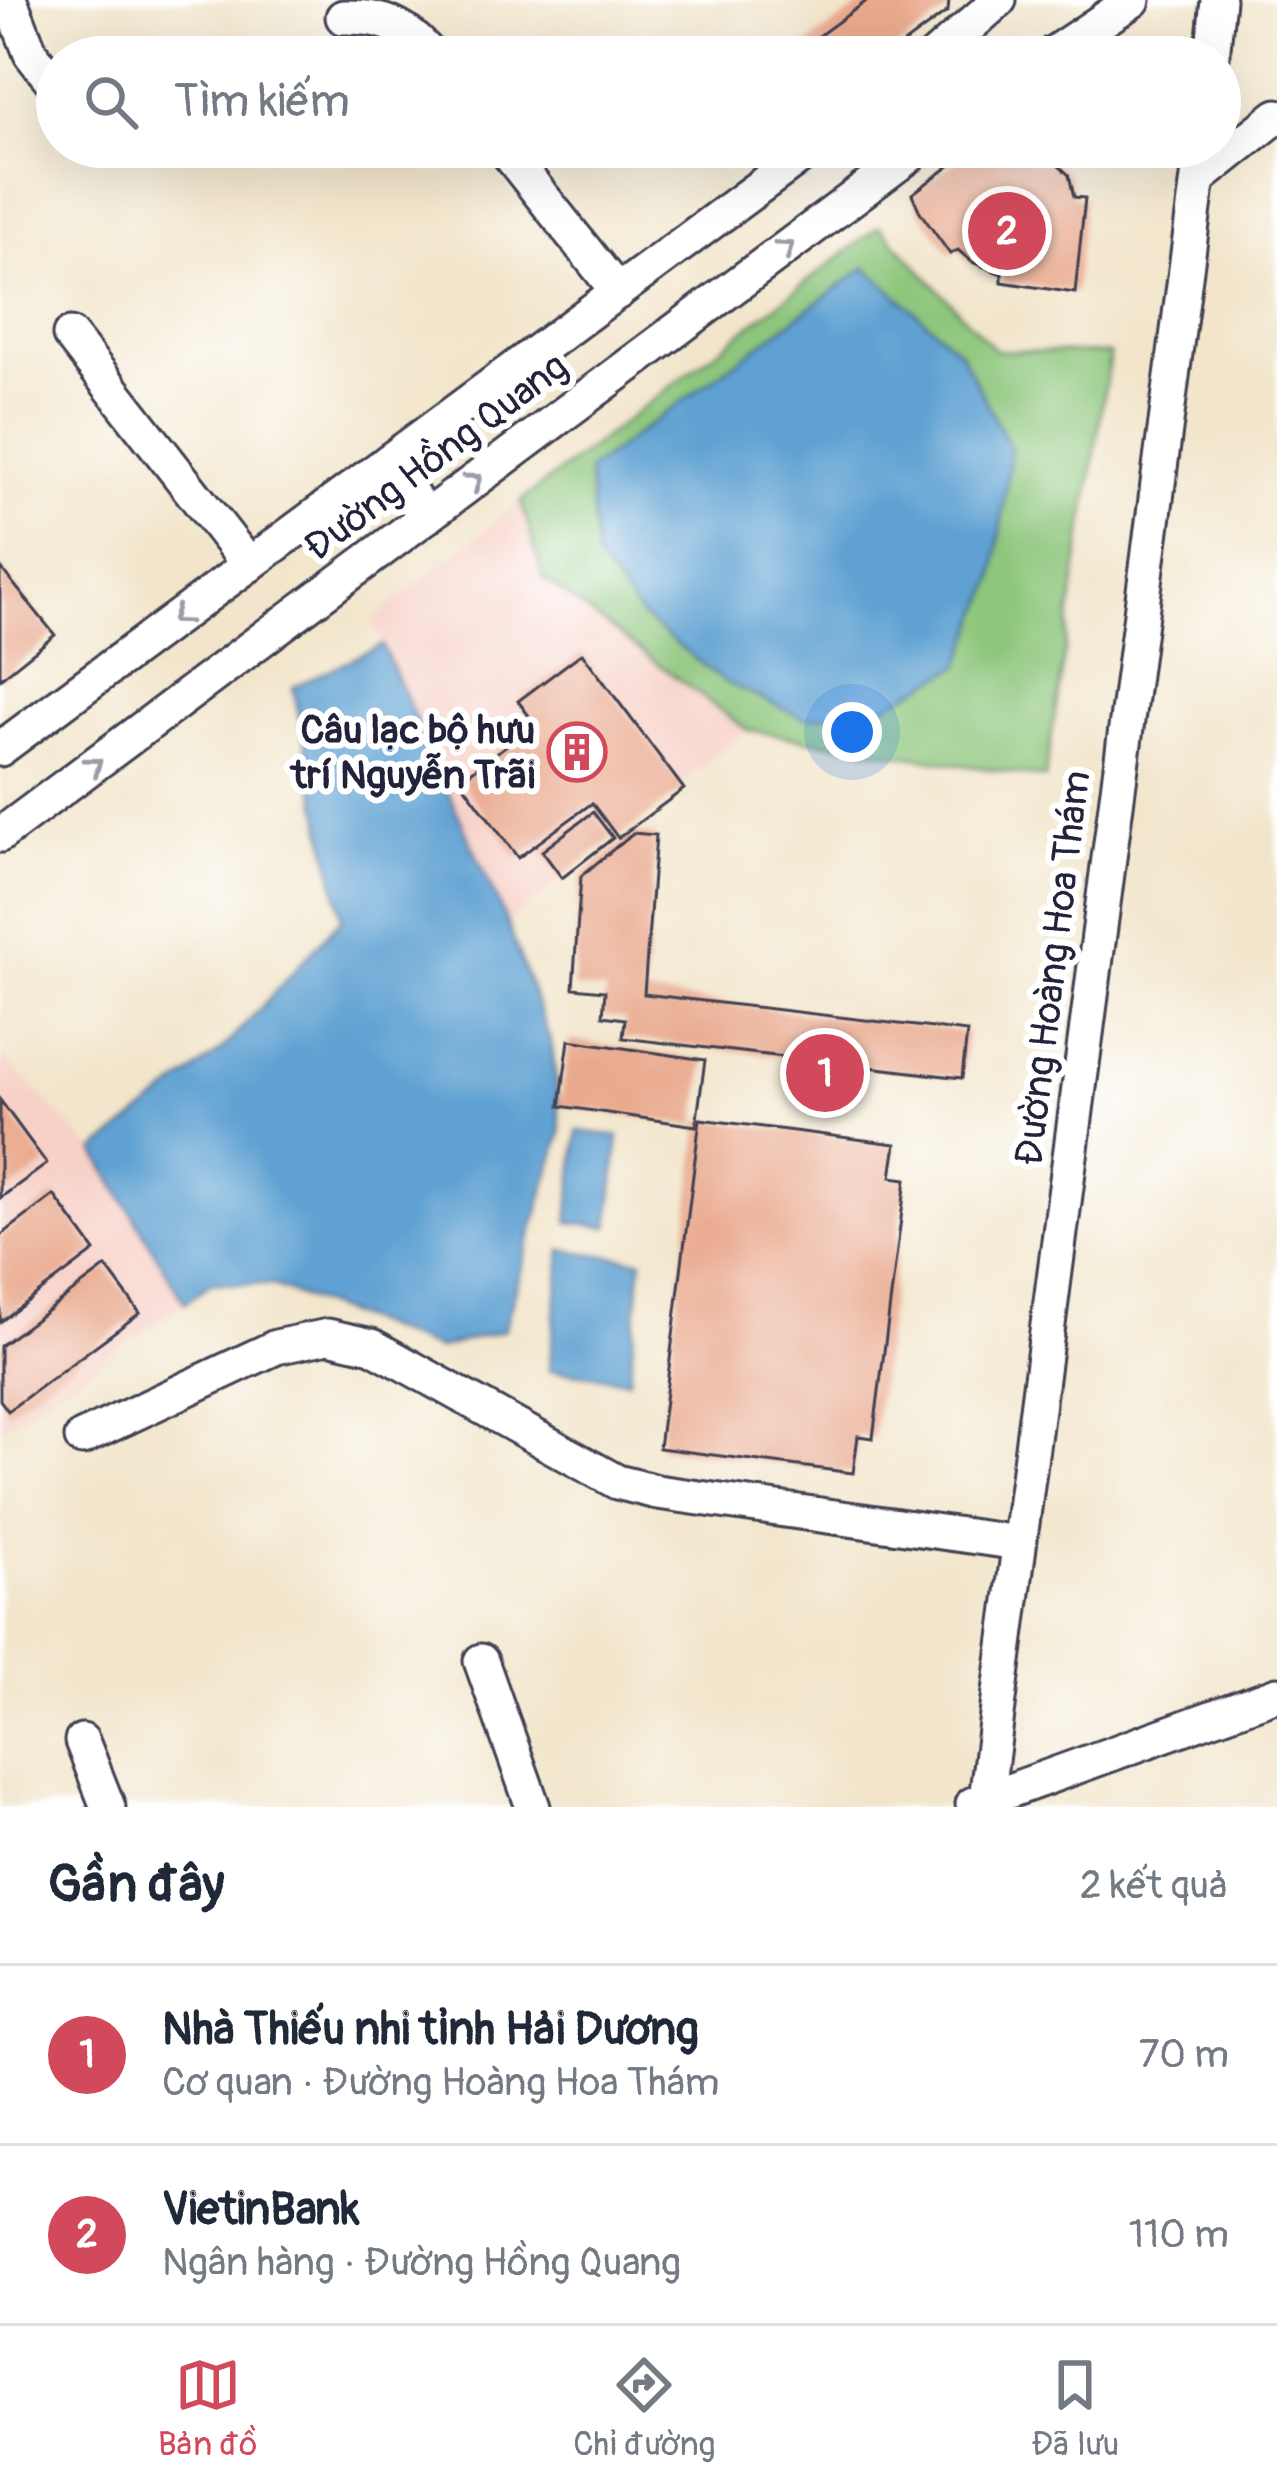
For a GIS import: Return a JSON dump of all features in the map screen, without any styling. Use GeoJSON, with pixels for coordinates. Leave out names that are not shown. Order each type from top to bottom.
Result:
{"type":"FeatureCollection","features":[{"type":"Feature","properties":{"kind":"street"},"geometry":{"type":"LineString","coordinates":[[10,0],[36,60]]}},
{"type":"Feature","properties":{"kind":"street"},"geometry":{"type":"LineString","coordinates":[[958,36],[999,0]]}},
{"type":"Feature","properties":{"kind":"street"},"geometry":{"type":"LineString","coordinates":[[1079,36],[1133,0]]}},
{"type":"Feature","properties":{"kind":"street"},"geometry":{"type":"LineString","coordinates":[[1214,36],[1218,0]]}},
{"type":"Feature","properties":{"kind":"street"},"geometry":{"type":"LineString","coordinates":[[344,17],[388,20],[412,36]]}},
{"type":"Feature","properties":{"kind":"street"},"geometry":{"type":"LineString","coordinates":[[1241,138],[1277,116]]}},
{"type":"Feature","properties":{"kind":"street"},"geometry":{"type":"LineString","coordinates":[[520,168],[618,292]]}},
{"type":"Feature","properties":{"kind":"street","name":"Đường Hồng Quang"},"geometry":{"type":"LineString","coordinates":[[0,749],[785,168]]}},
{"type":"Feature","properties":{"kind":"street","name":"Đường Hồng Quang"},"geometry":{"type":"LineString","coordinates":[[0,835],[893,168]]}},
{"type":"Feature","properties":{"kind":"street","name":"Đường Hoàng Hoa Thám"},"geometry":{"type":"LineString","coordinates":[[982,1804],[1199,168]]}},
{"type":"Feature","properties":{"kind":"street"},"geometry":{"type":"LineString","coordinates":[[70,335],[249,565]]}},
{"type":"Feature","properties":{"kind":"street"},"geometry":{"type":"LineString","coordinates":[[389,461],[426,517]]}},
{"type":"Feature","properties":{"kind":"street"},"geometry":{"type":"LineString","coordinates":[[82,1438],[276,1347],[328,1336],[372,1346],[617,1481],[657,1492],[1019,1543]]}},
{"type":"Feature","properties":{"kind":"street"},"geometry":{"type":"LineString","coordinates":[[481,1661],[533,1807]]}},
{"type":"Feature","properties":{"kind":"street"},"geometry":{"type":"LineString","coordinates":[[982,1804],[1277,1694]]}},
{"type":"Feature","properties":{"kind":"street"},"geometry":{"type":"LineString","coordinates":[[82,1742],[108,1807]]}},
{"type":"Feature","properties":{"kind":"shaded area"},"geometry":{"type":"Polygon","coordinates":[[[521,501],[543,578],[747,730],[507,923],[371,621],[521,501]]]}},
{"type":"Feature","properties":{"kind":"shaded area"},"geometry":{"type":"Polygon","coordinates":[[[0,1054],[95,1151],[185,1303],[0,1429],[0,1054]]]}},
{"type":"Feature","properties":{"kind":"green space"},"geometry":{"type":"Polygon","coordinates":[[[880,226],[995,350],[1110,354],[1045,778],[747,730],[543,578],[521,501],[880,226]]]}},
{"type":"Feature","properties":{"kind":"water"},"geometry":{"type":"Polygon","coordinates":[[[866,267],[960,352],[1011,449],[994,580],[960,666],[879,709],[804,718],[723,681],[640,615],[596,558],[588,470],[866,267]]]}},
{"type":"Feature","properties":{"kind":"water"},"geometry":{"type":"Polygon","coordinates":[[[382,645],[507,923],[552,1046],[561,1133],[504,1330],[437,1349],[271,1285],[211,1283],[185,1303],[95,1151],[223,1049],[342,918],[293,687],[382,645]]]}},
{"type":"Feature","properties":{"kind":"water"},"geometry":{"type":"Polygon","coordinates":[[[578,1131],[619,1136],[609,1227],[568,1222],[578,1131]]]}},
{"type":"Feature","properties":{"kind":"water"},"geometry":{"type":"Polygon","coordinates":[[[562,1250],[642,1260],[629,1380],[549,1370],[562,1250]]]}},
{"type":"Feature","properties":{"kind":"building"},"geometry":{"type":"Polygon","coordinates":[[[868,0],[949,0],[948,11],[914,36],[818,36],[868,0]]]}},
{"type":"Feature","properties":{"kind":"building"},"geometry":{"type":"Polygon","coordinates":[[[947,168],[1061,168],[1069,175],[1074,197],[1085,198],[1075,293],[1002,282],[1002,274],[972,262],[958,250],[950,254],[912,194],[947,168]]]}},
{"type":"Feature","properties":{"kind":"building"},"geometry":{"type":"Polygon","coordinates":[[[0,567],[55,635],[0,679],[0,567]]]}},
{"type":"Feature","properties":{"kind":"building","name":"Câu lạc bộ hưu trí Nguyễn Trãi"},"geometry":{"type":"Polygon","coordinates":[[[582,653],[684,789],[618,838],[592,803],[518,858],[460,780],[535,724],[518,701],[582,653]]]}},
{"type":"Feature","properties":{"kind":"building"},"geometry":{"type":"Polygon","coordinates":[[[593,812],[613,838],[562,878],[542,851],[593,812]]]}},
{"type":"Feature","properties":{"kind":"building"},"geometry":{"type":"Polygon","coordinates":[[[633,833],[656,835],[644,994],[967,1032],[962,1078],[623,1038],[625,1019],[603,1016],[605,991],[573,988],[581,876],[633,833]]]}},
{"type":"Feature","properties":{"kind":"building"},"geometry":{"type":"Polygon","coordinates":[[[569,1040],[705,1060],[696,1126],[560,1106],[569,1040]]]}},
{"type":"Feature","properties":{"kind":"building"},"geometry":{"type":"Polygon","coordinates":[[[0,1100],[47,1164],[0,1198],[0,1100]]]}},
{"type":"Feature","properties":{"kind":"building"},"geometry":{"type":"Polygon","coordinates":[[[700,1119],[896,1144],[891,1177],[906,1179],[873,1438],[858,1436],[853,1473],[659,1448],[700,1119]]]}},
{"type":"Feature","properties":{"kind":"building"},"geometry":{"type":"Polygon","coordinates":[[[54,1195],[95,1251],[0,1322],[0,1236],[54,1195]]]}},
{"type":"Feature","properties":{"kind":"building"},"geometry":{"type":"Polygon","coordinates":[[[106,1267],[140,1313],[8,1411],[0,1400],[0,1346],[106,1267]]]}},
{"type":"Feature","properties":{"kind":"place","name":"VietinBank"},"geometry":{"type":"Point","coordinates":[1007,231]}},
{"type":"Feature","properties":{"kind":"place","name":"Câu lạc bộ hưu trí Nguyễn Trãi"},"geometry":{"type":"Point","coordinates":[577,752]}},
{"type":"Feature","properties":{"kind":"place","name":"Nhà Thiếu nhi tỉnh Hải Dương"},"geometry":{"type":"Point","coordinates":[825,1073]}}]}
